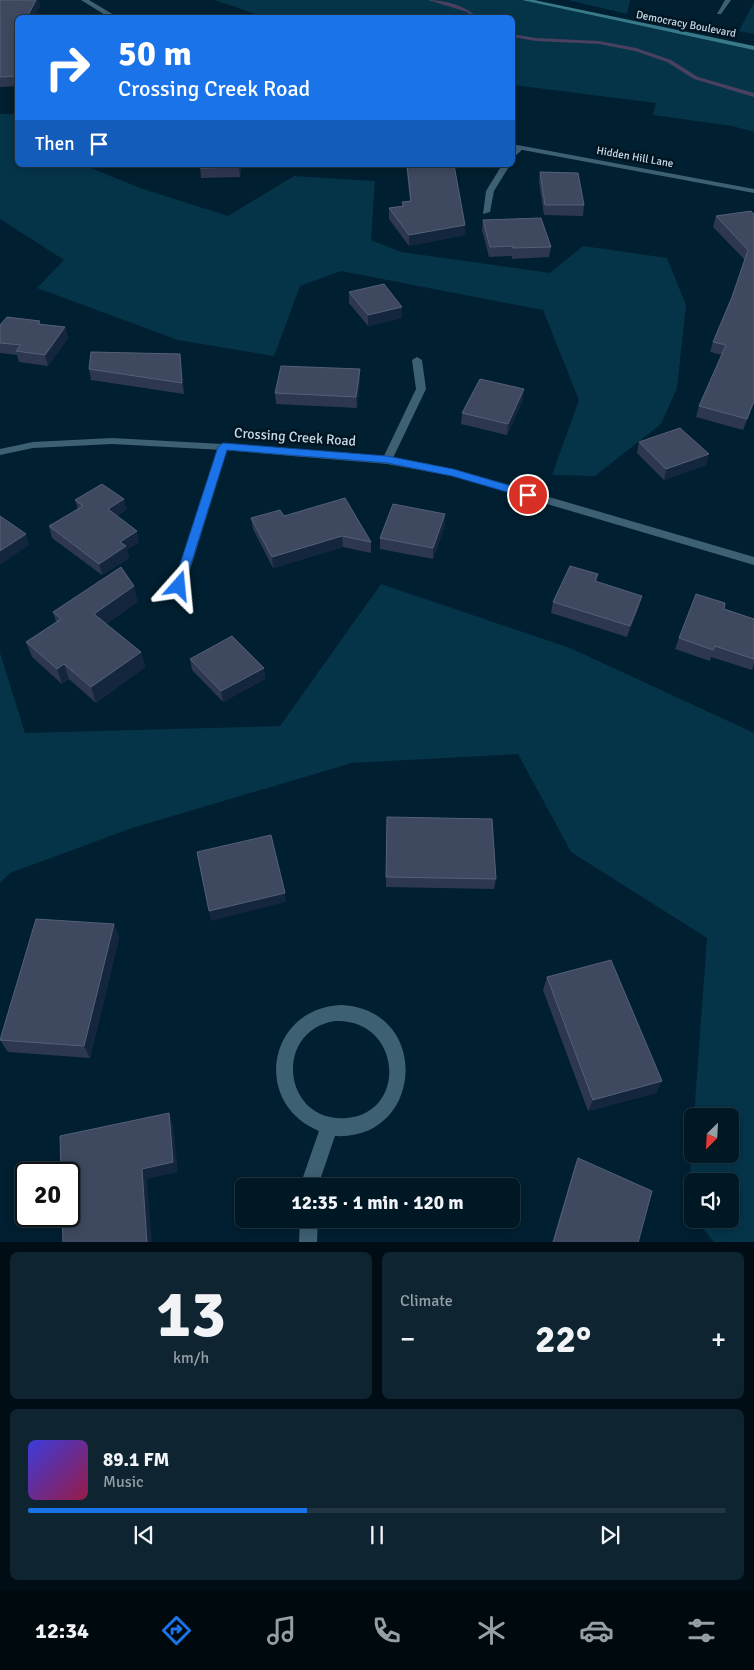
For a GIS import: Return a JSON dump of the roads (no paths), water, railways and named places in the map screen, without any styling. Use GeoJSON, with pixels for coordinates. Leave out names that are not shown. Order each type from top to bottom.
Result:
{"type":"FeatureCollection","features":[{"type":"Feature","properties":{"kind":"main road","name":"Democracy Boulevard"},"geometry":{"type":"LineString","coordinates":[[525,0],[754,48]]}},
{"type":"Feature","properties":{"kind":"street"},"geometry":{"type":"LineString","coordinates":[[84,0],[111,15]]}},
{"type":"Feature","properties":{"kind":"street"},"geometry":{"type":"LineString","coordinates":[[719,13],[728,0]]}},
{"type":"Feature","properties":{"kind":"street","name":"Hidden Hill Lane"},"geometry":{"type":"LineString","coordinates":[[516,147],[754,191]]}},
{"type":"Feature","properties":{"kind":"street"},"geometry":{"type":"LineString","coordinates":[[486,212],[490,191],[505,167]]}},
{"type":"Feature","properties":{"kind":"street"},"geometry":{"type":"LineString","coordinates":[[387,460],[421,389],[417,360]]}},
{"type":"Feature","properties":{"kind":"street","name":"Crossing Creek Road"},"geometry":{"type":"LineString","coordinates":[[0,452],[33,445],[112,441],[223,447],[387,460],[453,473],[754,561]]}},
{"type":"Feature","properties":{"kind":"street"},"geometry":{"type":"LineString","coordinates":[[179,586],[223,447]]}},
{"type":"Feature","properties":{"kind":"street"},"geometry":{"type":"LineString","coordinates":[[333,1013],[353,1013],[370,1020],[386,1032],[395,1049],[398,1069],[396,1089],[385,1107],[369,1120],[350,1127],[329,1127],[310,1120],[295,1106],[286,1088],[284,1068],[288,1048],[299,1032],[315,1020],[333,1013]]}},
{"type":"Feature","properties":{"kind":"street"},"geometry":{"type":"LineString","coordinates":[[312,1178],[329,1127]]}},
{"type":"Feature","properties":{"kind":"street"},"geometry":{"type":"LineString","coordinates":[[308,1242],[309,1228]]}},
{"type":"Feature","properties":{"kind":"waterway"},"geometry":{"type":"LineString","coordinates":[[431,0],[469,11],[473,15]]}},
{"type":"Feature","properties":{"kind":"waterway"},"geometry":{"type":"LineString","coordinates":[[515,36],[536,40],[611,44],[636,50],[669,61],[696,78],[754,95]]}}]}
